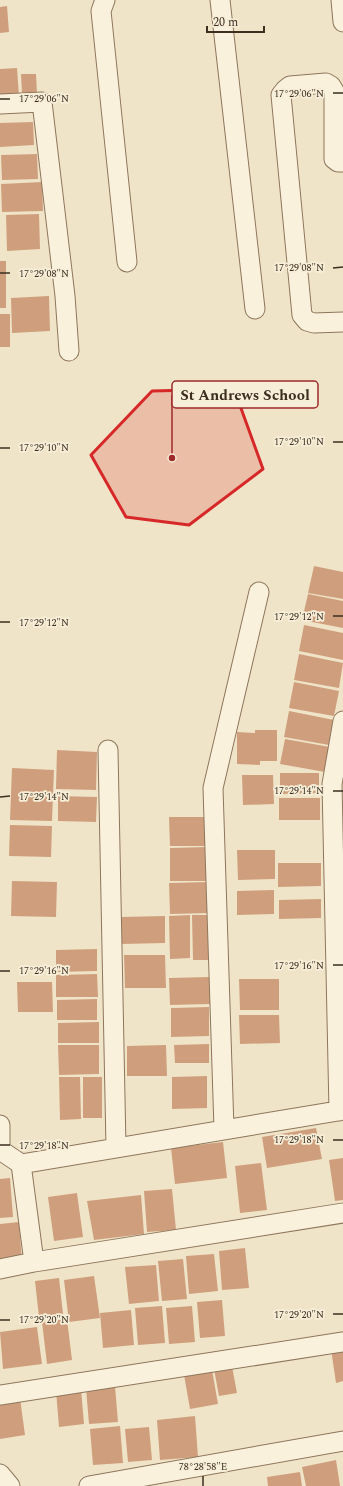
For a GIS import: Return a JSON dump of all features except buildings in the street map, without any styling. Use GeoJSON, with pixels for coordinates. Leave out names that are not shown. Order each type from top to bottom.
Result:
{"type":"FeatureCollection","features":[{"type":"Feature","properties":{"kind":"street"},"geometry":{"type":"LineString","coordinates":[[105,0],[100,11],[128,262]]}},
{"type":"Feature","properties":{"kind":"street"},"geometry":{"type":"LineString","coordinates":[[220,0],[254,309]]}},
{"type":"Feature","properties":{"kind":"street"},"geometry":{"type":"LineString","coordinates":[[341,0],[343,22]]}},
{"type":"Feature","properties":{"kind":"street"},"geometry":{"type":"LineString","coordinates":[[343,162],[338,162],[334,159],[334,90],[326,84],[290,86],[281,95],[302,315],[307,322],[343,322]]}},
{"type":"Feature","properties":{"kind":"street"},"geometry":{"type":"LineString","coordinates":[[0,104],[42,102],[65,296],[69,351]]}},
{"type":"Feature","properties":{"kind":"street"},"geometry":{"type":"LineString","coordinates":[[224,1129],[213,788],[260,592]]}},
{"type":"Feature","properties":{"kind":"street"},"geometry":{"type":"LineString","coordinates":[[0,1125],[0,1150],[21,1164],[341,1110],[332,784],[343,721]]}},
{"type":"Feature","properties":{"kind":"street"},"geometry":{"type":"LineString","coordinates":[[108,750],[116,1147]]}},
{"type":"Feature","properties":{"kind":"street"},"geometry":{"type":"LineString","coordinates":[[21,1164],[34,1262]]}},
{"type":"Feature","properties":{"kind":"street"},"geometry":{"type":"LineString","coordinates":[[0,1269],[34,1262],[343,1213]]}},
{"type":"Feature","properties":{"kind":"street"},"geometry":{"type":"LineString","coordinates":[[0,1395],[343,1342]]}},
{"type":"Feature","properties":{"kind":"street"},"geometry":{"type":"LineString","coordinates":[[89,1486],[343,1441]]}},
{"type":"Feature","properties":{"kind":"street"},"geometry":{"type":"LineString","coordinates":[[0,1474],[10,1486]]}},
{"type":"Feature","properties":{"kind":"highlighted area"},"geometry":{"type":"Polygon","coordinates":[[[234,389],[263,469],[189,525],[126,517],[91,455],[152,391],[234,389]]]}},
{"type":"Feature","properties":{"kind":"place","name":"St Andrews School"},"geometry":{"type":"Point","coordinates":[172,458]}}]}
